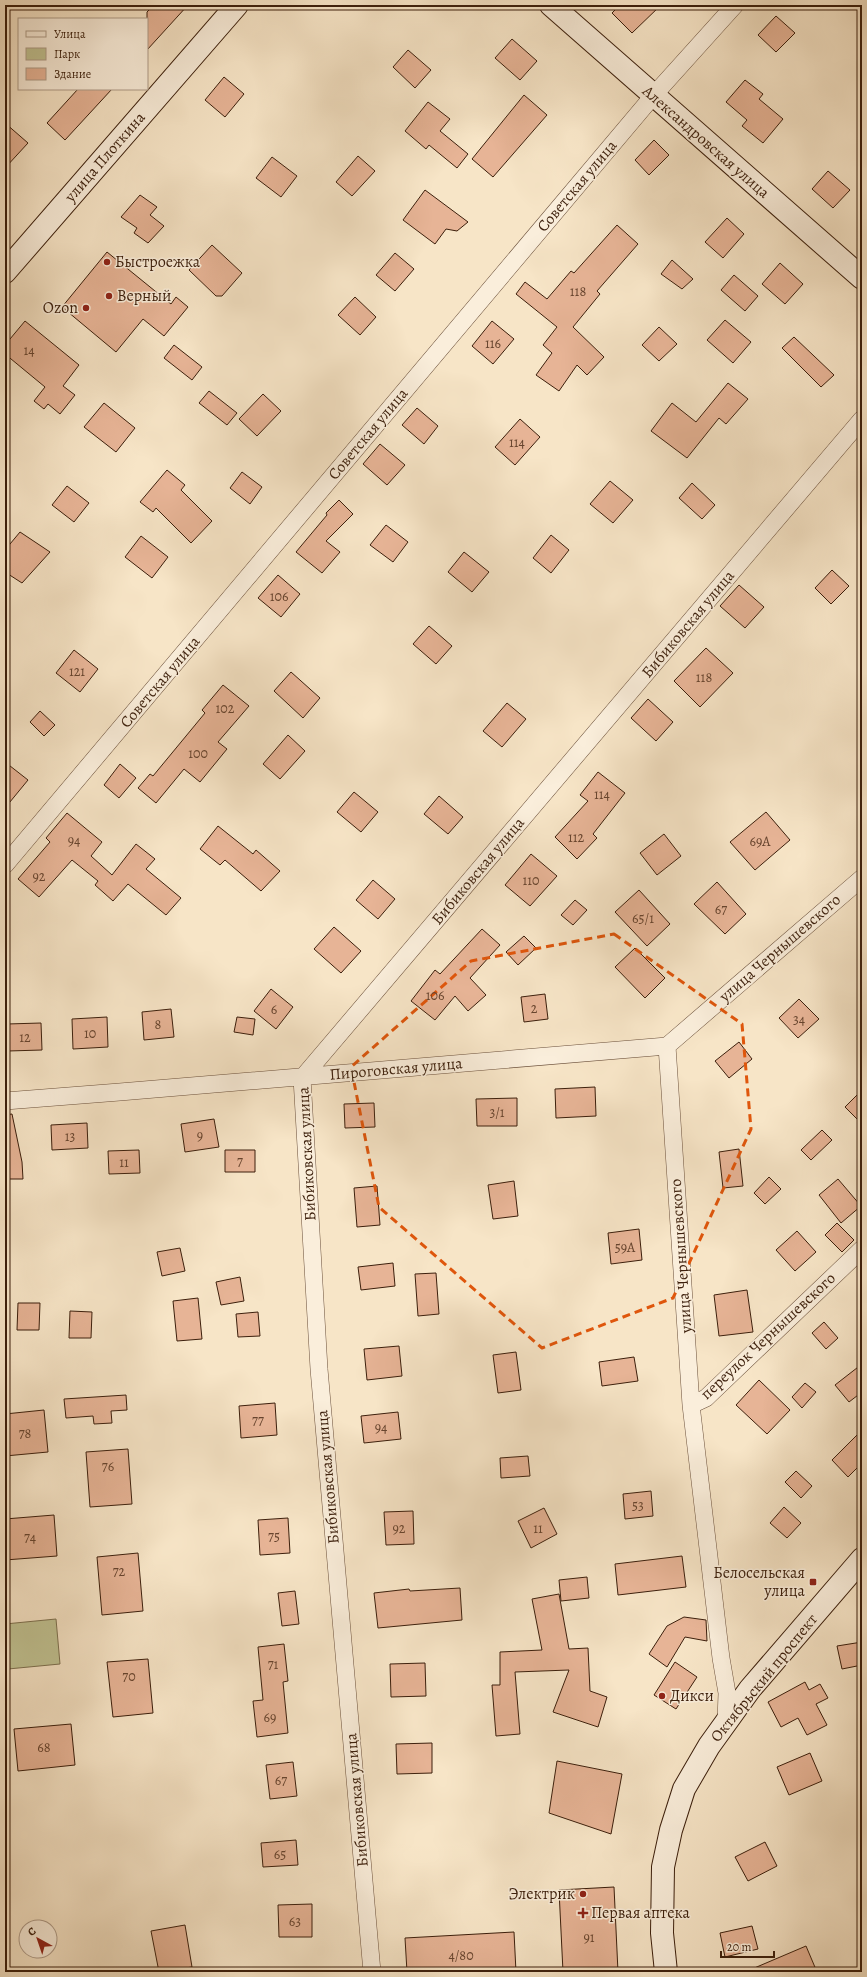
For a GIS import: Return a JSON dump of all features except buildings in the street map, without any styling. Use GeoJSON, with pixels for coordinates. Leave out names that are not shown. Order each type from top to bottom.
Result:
{"type":"FeatureCollection","features":[{"type":"Feature","properties":{"kind":"street","name":"улица Плоткина"},"geometry":{"type":"LineString","coordinates":[[5,272],[237,5]]}},
{"type":"Feature","properties":{"kind":"street","name":"Александровская улица"},"geometry":{"type":"LineString","coordinates":[[551,5],[862,278]]}},
{"type":"Feature","properties":{"kind":"street","name":"Советская улица"},"geometry":{"type":"LineString","coordinates":[[5,865],[653,96],[734,5]]}},
{"type":"Feature","properties":{"kind":"street","name":"Бибиковская улица"},"geometry":{"type":"LineString","coordinates":[[372,1972],[319,1369],[302,1078],[862,419]]}},
{"type":"Feature","properties":{"kind":"street","name":"улица Чернышевского"},"geometry":{"type":"LineString","coordinates":[[726,1722],[727,1693],[720,1658],[691,1405],[667,1046],[862,878]]}},
{"type":"Feature","properties":{"kind":"street","name":"Пироговская улица"},"geometry":{"type":"LineString","coordinates":[[5,1101],[302,1078],[430,1065],[667,1046]]}},
{"type":"Feature","properties":{"kind":"street","name":"переулок Чернышевского"},"geometry":{"type":"LineString","coordinates":[[691,1405],[706,1398],[862,1249]]}},
{"type":"Feature","properties":{"kind":"street","name":"Октябрьский проспект"},"geometry":{"type":"LineString","coordinates":[[666,1972],[662,1932],[663,1867],[671,1830],[684,1789],[709,1746],[750,1689],[862,1559]]}},
{"type":"Feature","properties":{"kind":"highlighted area"},"geometry":{"type":"Polygon","coordinates":[[[614,934],[742,1024],[751,1129],[673,1298],[542,1348],[379,1207],[351,1067],[471,961],[614,934]]]}},
{"type":"Feature","properties":{"kind":"green space"},"geometry":{"type":"Polygon","coordinates":[[[56,1619],[60,1664],[8,1669],[5,1624],[56,1619]]]}},
{"type":"Feature","properties":{"kind":"place","name":"Быстроежка"},"geometry":{"type":"Point","coordinates":[107,262]}},
{"type":"Feature","properties":{"kind":"place","name":"Верный"},"geometry":{"type":"Point","coordinates":[109,296]}},
{"type":"Feature","properties":{"kind":"place","name":"Ozon"},"geometry":{"type":"Point","coordinates":[86,308]}},
{"type":"Feature","properties":{"kind":"place","name":"Белосельская улица"},"geometry":{"type":"Point","coordinates":[813,1582]}},
{"type":"Feature","properties":{"kind":"place","name":"Дикси"},"geometry":{"type":"Point","coordinates":[662,1696]}},
{"type":"Feature","properties":{"kind":"place","name":"Электрик"},"geometry":{"type":"Point","coordinates":[583,1894]}},
{"type":"Feature","properties":{"kind":"place","name":"Первая аптека"},"geometry":{"type":"Point","coordinates":[583,1913]}}]}
